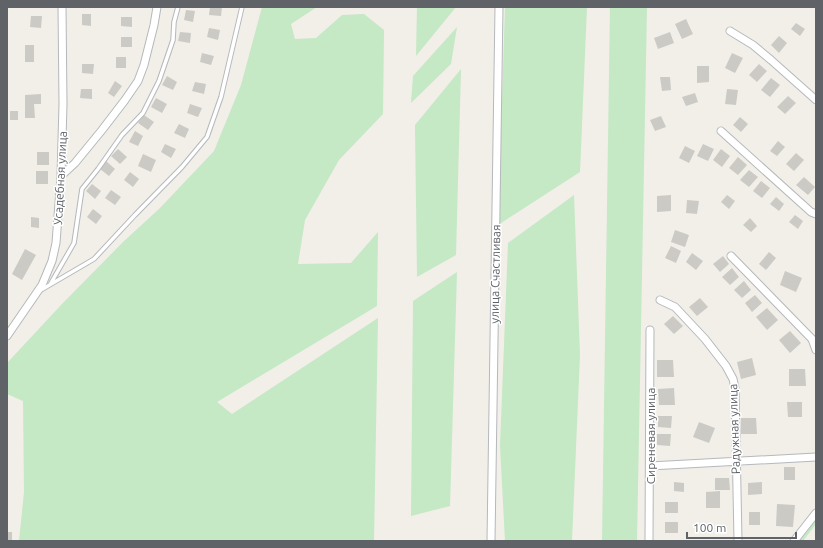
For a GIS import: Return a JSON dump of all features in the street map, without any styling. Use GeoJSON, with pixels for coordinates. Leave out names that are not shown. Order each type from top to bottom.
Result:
{"type":"FeatureCollection","features":[{"type":"Feature","properties":{"kind":"street","name":"Усадебная улица"},"geometry":{"type":"LineString","coordinates":[[7,336],[42,285],[52,261],[56,243],[61,176],[63,104],[62,7]]}},
{"type":"Feature","properties":{"kind":"street"},"geometry":{"type":"LineString","coordinates":[[61,176],[75,163],[93,141],[138,81],[144,65],[154,26],[157,7]]}},
{"type":"Feature","properties":{"kind":"street","name":"улица Счастливая"},"geometry":{"type":"LineString","coordinates":[[491,541],[499,7]]}},
{"type":"Feature","properties":{"kind":"street"},"geometry":{"type":"LineString","coordinates":[[730,31],[753,45],[816,100]]}},
{"type":"Feature","properties":{"kind":"street"},"geometry":{"type":"LineString","coordinates":[[721,131],[811,212],[816,214]]}},
{"type":"Feature","properties":{"kind":"street"},"geometry":{"type":"LineString","coordinates":[[731,256],[812,339],[816,350]]}},
{"type":"Feature","properties":{"kind":"street","name":"Радужная улица"},"geometry":{"type":"LineString","coordinates":[[660,300],[675,307],[705,340],[726,366],[735,388],[738,541]]}},
{"type":"Feature","properties":{"kind":"street","name":"Сиреневая улица"},"geometry":{"type":"LineString","coordinates":[[649,541],[650,330]]}},
{"type":"Feature","properties":{"kind":"street"},"geometry":{"type":"LineString","coordinates":[[650,466],[816,457]]}},
{"type":"Feature","properties":{"kind":"street"},"geometry":{"type":"LineString","coordinates":[[794,541],[816,513]]}},
{"type":"Feature","properties":{"kind":"lane"},"geometry":{"type":"LineString","coordinates":[[50,284],[74,243],[82,189],[122,135],[143,113],[160,81],[173,40],[174,22],[178,7]]}},
{"type":"Feature","properties":{"kind":"lane"},"geometry":{"type":"LineString","coordinates":[[36,293],[94,260],[182,167],[207,137],[221,97],[242,7]]}},
{"type":"Feature","properties":{"kind":"green space"},"geometry":{"type":"Polygon","coordinates":[[[262,7],[317,7],[291,24],[295,39],[316,38],[342,15],[364,14],[384,30],[383,114],[339,160],[305,220],[298,264],[351,263],[378,232],[377,306],[217,402],[232,414],[378,318],[374,541],[19,541],[24,492],[23,401],[7,394],[7,363],[62,304],[123,242],[160,208],[214,151],[241,85],[262,7]]]}},
{"type":"Feature","properties":{"kind":"green space"},"geometry":{"type":"Polygon","coordinates":[[[417,7],[456,7],[416,56],[417,7]]]}},
{"type":"Feature","properties":{"kind":"green space"},"geometry":{"type":"Polygon","coordinates":[[[505,7],[587,7],[580,172],[498,225],[505,7]]]}},
{"type":"Feature","properties":{"kind":"green space"},"geometry":{"type":"Polygon","coordinates":[[[610,7],[647,7],[637,541],[602,541],[610,7]]]}},
{"type":"Feature","properties":{"kind":"green space"},"geometry":{"type":"Polygon","coordinates":[[[457,27],[451,64],[411,103],[413,76],[457,27]]]}},
{"type":"Feature","properties":{"kind":"green space"},"geometry":{"type":"Polygon","coordinates":[[[461,69],[456,255],[417,277],[415,125],[461,69]]]}},
{"type":"Feature","properties":{"kind":"green space"},"geometry":{"type":"Polygon","coordinates":[[[574,195],[580,355],[572,541],[505,541],[500,446],[508,243],[574,195]]]}},
{"type":"Feature","properties":{"kind":"green space"},"geometry":{"type":"Polygon","coordinates":[[[457,272],[450,506],[411,516],[413,301],[457,272]]]}},
{"type":"Feature","properties":{"kind":"green space"},"geometry":{"type":"Polygon","coordinates":[[[815,520],[816,524],[803,541],[799,541],[815,520]]]}},
{"type":"Feature","properties":{"kind":"building"},"geometry":{"type":"Polygon","coordinates":[[[210,7],[222,7],[221,16],[209,15],[210,7]]]}},
{"type":"Feature","properties":{"kind":"building"},"geometry":{"type":"Polygon","coordinates":[[[186,10],[195,11],[193,22],[184,20],[186,10]]]}},
{"type":"Feature","properties":{"kind":"building"},"geometry":{"type":"Polygon","coordinates":[[[82,14],[91,14],[91,26],[82,25],[82,14]]]}},
{"type":"Feature","properties":{"kind":"building"},"geometry":{"type":"Polygon","coordinates":[[[31,16],[42,16],[41,28],[30,27],[31,16]]]}},
{"type":"Feature","properties":{"kind":"building"},"geometry":{"type":"Polygon","coordinates":[[[121,17],[132,17],[132,27],[121,26],[121,17]]]}},
{"type":"Feature","properties":{"kind":"building"},"geometry":{"type":"Polygon","coordinates":[[[686,19],[693,34],[682,39],[675,24],[686,19]]]}},
{"type":"Feature","properties":{"kind":"building"},"geometry":{"type":"Polygon","coordinates":[[[796,23],[805,29],[800,36],[791,29],[796,23]]]}},
{"type":"Feature","properties":{"kind":"building"},"geometry":{"type":"Polygon","coordinates":[[[209,28],[220,30],[218,40],[207,37],[209,28]]]}},
{"type":"Feature","properties":{"kind":"building"},"geometry":{"type":"Polygon","coordinates":[[[180,32],[191,33],[190,43],[178,41],[180,32]]]}},
{"type":"Feature","properties":{"kind":"building"},"geometry":{"type":"Polygon","coordinates":[[[670,32],[674,43],[658,49],[654,38],[670,32]]]}},
{"type":"Feature","properties":{"kind":"building"},"geometry":{"type":"Polygon","coordinates":[[[779,36],[787,43],[779,53],[771,45],[779,36]]]}},
{"type":"Feature","properties":{"kind":"building"},"geometry":{"type":"Polygon","coordinates":[[[121,37],[132,37],[132,47],[121,47],[121,37]]]}},
{"type":"Feature","properties":{"kind":"building"},"geometry":{"type":"Polygon","coordinates":[[[25,45],[34,45],[34,62],[25,62],[25,45]]]}},
{"type":"Feature","properties":{"kind":"building"},"geometry":{"type":"Polygon","coordinates":[[[202,53],[214,56],[211,65],[200,62],[202,53]]]}},
{"type":"Feature","properties":{"kind":"building"},"geometry":{"type":"Polygon","coordinates":[[[732,53],[743,58],[735,73],[725,68],[732,53]]]}},
{"type":"Feature","properties":{"kind":"building"},"geometry":{"type":"Polygon","coordinates":[[[116,57],[126,57],[126,68],[116,68],[116,57]]]}},
{"type":"Feature","properties":{"kind":"building"},"geometry":{"type":"Polygon","coordinates":[[[82,64],[94,64],[93,74],[82,73],[82,64]]]}},
{"type":"Feature","properties":{"kind":"building"},"geometry":{"type":"Polygon","coordinates":[[[759,64],[767,71],[757,82],[749,75],[759,64]]]}},
{"type":"Feature","properties":{"kind":"building"},"geometry":{"type":"Polygon","coordinates":[[[697,66],[709,66],[709,82],[697,83],[697,66]]]}},
{"type":"Feature","properties":{"kind":"building"},"geometry":{"type":"Polygon","coordinates":[[[167,76],[177,82],[173,90],[162,85],[167,76]]]}},
{"type":"Feature","properties":{"kind":"building"},"geometry":{"type":"Polygon","coordinates":[[[660,77],[670,77],[671,90],[662,91],[660,77]]]}},
{"type":"Feature","properties":{"kind":"building"},"geometry":{"type":"Polygon","coordinates":[[[771,78],[780,85],[770,97],[761,90],[771,78]]]}},
{"type":"Feature","properties":{"kind":"building"},"geometry":{"type":"Polygon","coordinates":[[[115,81],[122,86],[114,97],[108,93],[115,81]]]}},
{"type":"Feature","properties":{"kind":"building"},"geometry":{"type":"Polygon","coordinates":[[[195,82],[206,84],[204,94],[192,91],[195,82]]]}},
{"type":"Feature","properties":{"kind":"building"},"geometry":{"type":"Polygon","coordinates":[[[81,89],[92,89],[92,99],[80,98],[81,89]]]}},
{"type":"Feature","properties":{"kind":"building"},"geometry":{"type":"Polygon","coordinates":[[[727,89],[738,90],[736,105],[725,104],[727,89]]]}},
{"type":"Feature","properties":{"kind":"building"},"geometry":{"type":"Polygon","coordinates":[[[695,93],[698,102],[686,106],[682,97],[695,93]]]}},
{"type":"Feature","properties":{"kind":"building"},"geometry":{"type":"Polygon","coordinates":[[[41,94],[41,104],[34,104],[35,118],[25,118],[25,95],[41,94]]]}},
{"type":"Feature","properties":{"kind":"building"},"geometry":{"type":"Polygon","coordinates":[[[788,96],[796,103],[785,114],[777,107],[788,96]]]}},
{"type":"Feature","properties":{"kind":"building"},"geometry":{"type":"Polygon","coordinates":[[[156,98],[167,104],[162,113],[151,107],[156,98]]]}},
{"type":"Feature","properties":{"kind":"building"},"geometry":{"type":"Polygon","coordinates":[[[190,104],[202,108],[198,117],[187,113],[190,104]]]}},
{"type":"Feature","properties":{"kind":"building"},"geometry":{"type":"Polygon","coordinates":[[[10,111],[18,111],[18,120],[10,120],[10,111]]]}},
{"type":"Feature","properties":{"kind":"building"},"geometry":{"type":"Polygon","coordinates":[[[144,115],[154,122],[148,130],[138,123],[144,115]]]}},
{"type":"Feature","properties":{"kind":"building"},"geometry":{"type":"Polygon","coordinates":[[[661,116],[666,127],[655,131],[650,120],[661,116]]]}},
{"type":"Feature","properties":{"kind":"building"},"geometry":{"type":"Polygon","coordinates":[[[740,117],[748,124],[741,132],[733,125],[740,117]]]}},
{"type":"Feature","properties":{"kind":"building"},"geometry":{"type":"Polygon","coordinates":[[[179,124],[189,129],[185,138],[174,133],[179,124]]]}},
{"type":"Feature","properties":{"kind":"building"},"geometry":{"type":"Polygon","coordinates":[[[135,131],[143,136],[138,146],[129,142],[135,131]]]}},
{"type":"Feature","properties":{"kind":"building"},"geometry":{"type":"Polygon","coordinates":[[[778,141],[785,147],[777,156],[770,151],[778,141]]]}},
{"type":"Feature","properties":{"kind":"building"},"geometry":{"type":"Polygon","coordinates":[[[165,144],[176,149],[171,158],[161,152],[165,144]]]}},
{"type":"Feature","properties":{"kind":"building"},"geometry":{"type":"Polygon","coordinates":[[[703,144],[714,149],[708,161],[697,156],[703,144]]]}},
{"type":"Feature","properties":{"kind":"building"},"geometry":{"type":"Polygon","coordinates":[[[685,146],[695,151],[689,163],[679,158],[685,146]]]}},
{"type":"Feature","properties":{"kind":"building"},"geometry":{"type":"Polygon","coordinates":[[[118,149],[127,157],[120,164],[111,156],[118,149]]]}},
{"type":"Feature","properties":{"kind":"building"},"geometry":{"type":"Polygon","coordinates":[[[721,149],[730,156],[722,167],[713,160],[721,149]]]}},
{"type":"Feature","properties":{"kind":"building"},"geometry":{"type":"Polygon","coordinates":[[[37,152],[49,152],[49,165],[37,165],[37,152]]]}},
{"type":"Feature","properties":{"kind":"building"},"geometry":{"type":"Polygon","coordinates":[[[796,153],[804,160],[794,171],[786,164],[796,153]]]}},
{"type":"Feature","properties":{"kind":"building"},"geometry":{"type":"Polygon","coordinates":[[[143,154],[156,160],[151,172],[138,166],[143,154]]]}},
{"type":"Feature","properties":{"kind":"building"},"geometry":{"type":"Polygon","coordinates":[[[738,157],[747,165],[738,175],[729,168],[738,157]]]}},
{"type":"Feature","properties":{"kind":"building"},"geometry":{"type":"Polygon","coordinates":[[[106,161],[115,169],[109,176],[100,169],[106,161]]]}},
{"type":"Feature","properties":{"kind":"building"},"geometry":{"type":"Polygon","coordinates":[[[749,170],[758,177],[749,187],[740,180],[749,170]]]}},
{"type":"Feature","properties":{"kind":"building"},"geometry":{"type":"Polygon","coordinates":[[[36,171],[48,171],[48,184],[36,184],[36,171]]]}},
{"type":"Feature","properties":{"kind":"building"},"geometry":{"type":"Polygon","coordinates":[[[130,172],[139,179],[133,187],[124,180],[130,172]]]}},
{"type":"Feature","properties":{"kind":"building"},"geometry":{"type":"Polygon","coordinates":[[[804,177],[815,187],[808,195],[796,185],[804,177]]]}},
{"type":"Feature","properties":{"kind":"building"},"geometry":{"type":"Polygon","coordinates":[[[761,181],[770,188],[762,198],[753,191],[761,181]]]}},
{"type":"Feature","properties":{"kind":"building"},"geometry":{"type":"Polygon","coordinates":[[[92,184],[101,191],[95,199],[86,191],[92,184]]]}},
{"type":"Feature","properties":{"kind":"building"},"geometry":{"type":"Polygon","coordinates":[[[111,190],[121,197],[115,205],[105,198],[111,190]]]}},
{"type":"Feature","properties":{"kind":"building"},"geometry":{"type":"Polygon","coordinates":[[[671,195],[671,211],[657,212],[657,196],[671,195]]]}},
{"type":"Feature","properties":{"kind":"building"},"geometry":{"type":"Polygon","coordinates":[[[727,195],[735,201],[729,209],[721,202],[727,195]]]}},
{"type":"Feature","properties":{"kind":"building"},"geometry":{"type":"Polygon","coordinates":[[[776,197],[784,204],[779,211],[770,204],[776,197]]]}},
{"type":"Feature","properties":{"kind":"building"},"geometry":{"type":"Polygon","coordinates":[[[687,200],[699,201],[697,214],[686,213],[687,200]]]}},
{"type":"Feature","properties":{"kind":"building"},"geometry":{"type":"Polygon","coordinates":[[[93,209],[102,216],[96,224],[87,217],[93,209]]]}},
{"type":"Feature","properties":{"kind":"building"},"geometry":{"type":"Polygon","coordinates":[[[795,215],[803,221],[798,229],[789,222],[795,215]]]}},
{"type":"Feature","properties":{"kind":"building"},"geometry":{"type":"Polygon","coordinates":[[[31,217],[39,218],[39,228],[31,227],[31,217]]]}},
{"type":"Feature","properties":{"kind":"building"},"geometry":{"type":"Polygon","coordinates":[[[750,218],[757,226],[751,232],[743,225],[750,218]]]}},
{"type":"Feature","properties":{"kind":"building"},"geometry":{"type":"Polygon","coordinates":[[[675,230],[689,235],[685,247],[671,242],[675,230]]]}},
{"type":"Feature","properties":{"kind":"building"},"geometry":{"type":"Polygon","coordinates":[[[671,246],[681,251],[676,263],[665,258],[671,246]]]}},
{"type":"Feature","properties":{"kind":"building"},"geometry":{"type":"Polygon","coordinates":[[[25,249],[36,255],[22,280],[12,274],[25,249]]]}},
{"type":"Feature","properties":{"kind":"building"},"geometry":{"type":"Polygon","coordinates":[[[769,252],[776,258],[766,270],[759,264],[769,252]]]}},
{"type":"Feature","properties":{"kind":"building"},"geometry":{"type":"Polygon","coordinates":[[[692,253],[703,261],[696,270],[686,262],[692,253]]]}},
{"type":"Feature","properties":{"kind":"building"},"geometry":{"type":"Polygon","coordinates":[[[723,256],[729,264],[720,272],[713,264],[723,256]]]}},
{"type":"Feature","properties":{"kind":"building"},"geometry":{"type":"Polygon","coordinates":[[[732,268],[739,277],[730,285],[722,277],[732,268]]]}},
{"type":"Feature","properties":{"kind":"building"},"geometry":{"type":"Polygon","coordinates":[[[785,271],[802,278],[796,292],[780,285],[785,271]]]}},
{"type":"Feature","properties":{"kind":"building"},"geometry":{"type":"Polygon","coordinates":[[[744,281],[751,290],[742,298],[734,290],[744,281]]]}},
{"type":"Feature","properties":{"kind":"building"},"geometry":{"type":"Polygon","coordinates":[[[755,295],[762,303],[752,312],[745,303],[755,295]]]}},
{"type":"Feature","properties":{"kind":"building"},"geometry":{"type":"Polygon","coordinates":[[[700,298],[708,307],[697,316],[689,307],[700,298]]]}},
{"type":"Feature","properties":{"kind":"building"},"geometry":{"type":"Polygon","coordinates":[[[767,308],[778,320],[767,330],[756,317],[767,308]]]}},
{"type":"Feature","properties":{"kind":"building"},"geometry":{"type":"Polygon","coordinates":[[[673,316],[683,326],[674,334],[664,324],[673,316]]]}},
{"type":"Feature","properties":{"kind":"building"},"geometry":{"type":"Polygon","coordinates":[[[790,331],[801,343],[790,353],[779,340],[790,331]]]}},
{"type":"Feature","properties":{"kind":"building"},"geometry":{"type":"Polygon","coordinates":[[[752,358],[756,375],[741,379],[737,362],[752,358]]]}},
{"type":"Feature","properties":{"kind":"building"},"geometry":{"type":"Polygon","coordinates":[[[657,360],[673,360],[674,377],[657,377],[657,360]]]}},
{"type":"Feature","properties":{"kind":"building"},"geometry":{"type":"Polygon","coordinates":[[[789,369],[805,369],[806,386],[789,386],[789,369]]]}},
{"type":"Feature","properties":{"kind":"building"},"geometry":{"type":"Polygon","coordinates":[[[674,388],[675,405],[659,405],[658,389],[674,388]]]}},
{"type":"Feature","properties":{"kind":"building"},"geometry":{"type":"Polygon","coordinates":[[[787,402],[802,402],[802,417],[788,417],[787,402]]]}},
{"type":"Feature","properties":{"kind":"building"},"geometry":{"type":"Polygon","coordinates":[[[658,416],[672,416],[671,428],[658,427],[658,416]]]}},
{"type":"Feature","properties":{"kind":"building"},"geometry":{"type":"Polygon","coordinates":[[[741,418],[756,418],[757,434],[741,434],[741,418]]]}},
{"type":"Feature","properties":{"kind":"building"},"geometry":{"type":"Polygon","coordinates":[[[699,422],[715,428],[709,443],[693,437],[699,422]]]}},
{"type":"Feature","properties":{"kind":"building"},"geometry":{"type":"Polygon","coordinates":[[[657,434],[671,434],[670,446],[657,445],[657,434]]]}},
{"type":"Feature","properties":{"kind":"building"},"geometry":{"type":"Polygon","coordinates":[[[784,467],[795,467],[795,480],[784,480],[784,467]]]}},
{"type":"Feature","properties":{"kind":"building"},"geometry":{"type":"Polygon","coordinates":[[[715,478],[729,478],[730,490],[715,490],[715,478]]]}},
{"type":"Feature","properties":{"kind":"building"},"geometry":{"type":"Polygon","coordinates":[[[674,482],[684,483],[684,492],[674,491],[674,482]]]}},
{"type":"Feature","properties":{"kind":"building"},"geometry":{"type":"Polygon","coordinates":[[[762,482],[762,494],[748,495],[748,483],[762,482]]]}},
{"type":"Feature","properties":{"kind":"building"},"geometry":{"type":"Polygon","coordinates":[[[720,491],[720,508],[706,508],[706,492],[720,491]]]}},
{"type":"Feature","properties":{"kind":"building"},"geometry":{"type":"Polygon","coordinates":[[[665,502],[678,502],[678,513],[665,513],[665,502]]]}},
{"type":"Feature","properties":{"kind":"building"},"geometry":{"type":"Polygon","coordinates":[[[777,504],[795,505],[793,527],[776,526],[777,504]]]}},
{"type":"Feature","properties":{"kind":"building"},"geometry":{"type":"Polygon","coordinates":[[[749,512],[760,512],[760,525],[749,525],[749,512]]]}},
{"type":"Feature","properties":{"kind":"building"},"geometry":{"type":"Polygon","coordinates":[[[665,522],[678,522],[678,533],[665,533],[665,522]]]}},
{"type":"Feature","properties":{"kind":"building"},"geometry":{"type":"Polygon","coordinates":[[[7,532],[12,532],[12,541],[7,541],[7,532]]]}}]}
